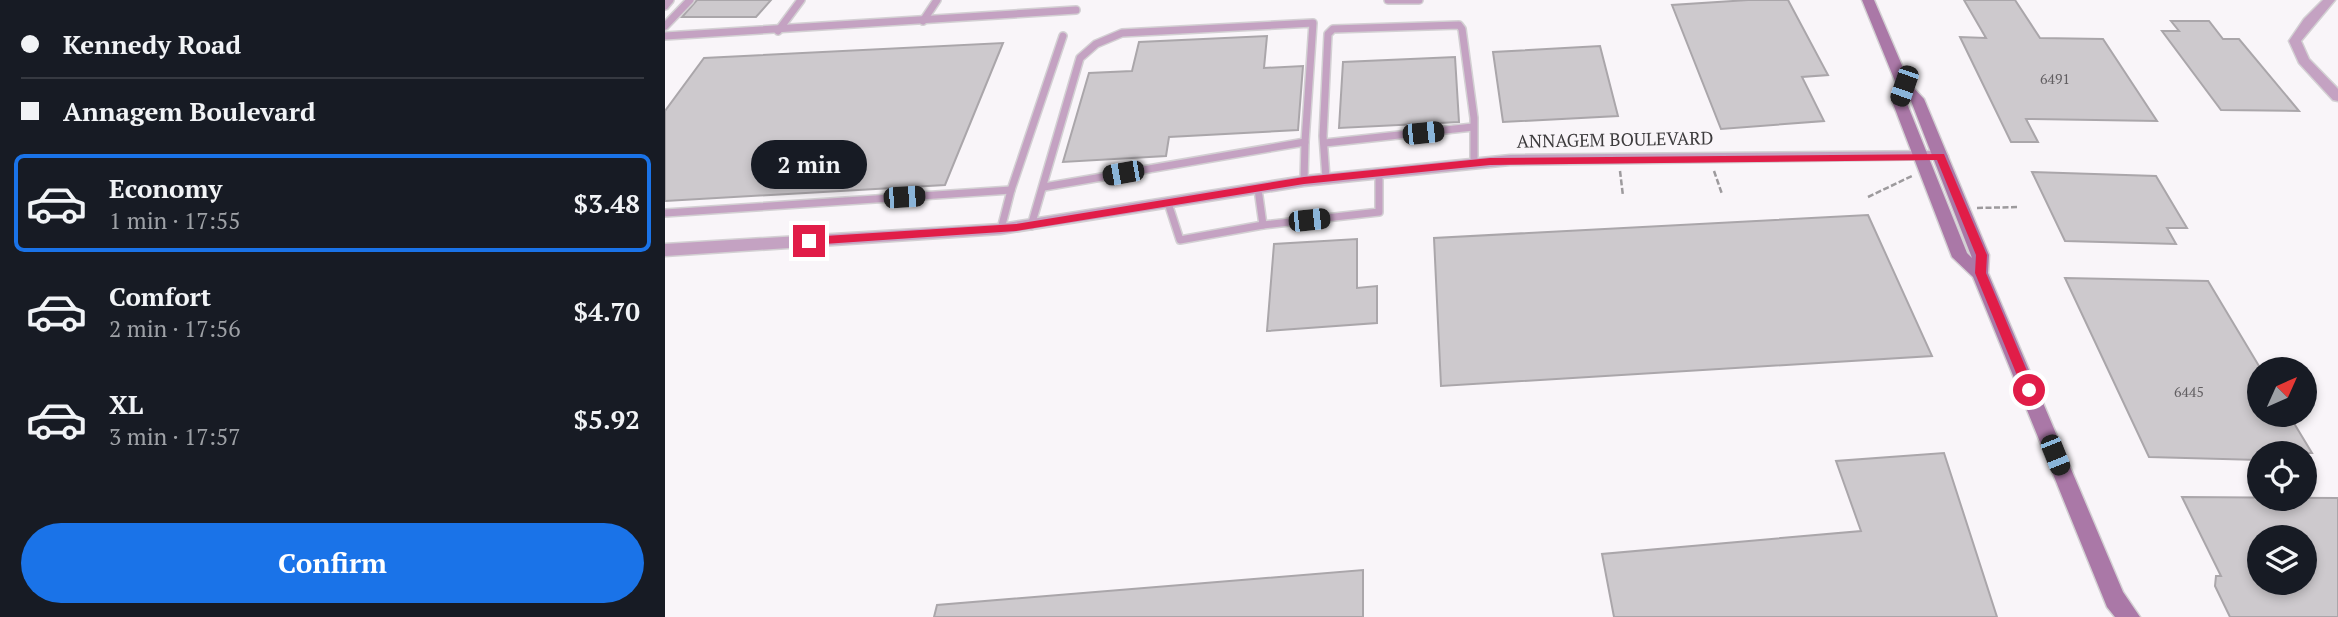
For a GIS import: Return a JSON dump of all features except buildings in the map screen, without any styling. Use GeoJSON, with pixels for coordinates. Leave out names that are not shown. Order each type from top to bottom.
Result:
{"type":"FeatureCollection","features":[{"type":"Feature","properties":{"kind":"main road"},"geometry":{"type":"LineString","coordinates":[[1868,0],[1904,86],[1917,99],[1982,255],[1980,273],[2116,608],[2129,617]]}},
{"type":"Feature","properties":{"kind":"main road"},"geometry":{"type":"LineString","coordinates":[[1904,86],[1899,101],[1960,257],[1980,273]]}},
{"type":"Feature","properties":{"kind":"street"},"geometry":{"type":"LineString","coordinates":[[2329,0],[2308,22],[2295,41],[2303,60],[2338,97]]}},
{"type":"Feature","properties":{"kind":"street","name":"ANNAGEM BOULEVARD"},"geometry":{"type":"LineString","coordinates":[[665,250],[1031,226],[1304,181],[1474,163],[1941,156]]}},
{"type":"Feature","properties":{"kind":"lane"},"geometry":{"type":"LineString","coordinates":[[665,6],[670,0]]}},
{"type":"Feature","properties":{"kind":"lane"},"geometry":{"type":"LineString","coordinates":[[665,26],[690,0]]}},
{"type":"Feature","properties":{"kind":"lane"},"geometry":{"type":"LineString","coordinates":[[778,31],[801,0]]}},
{"type":"Feature","properties":{"kind":"lane"},"geometry":{"type":"LineString","coordinates":[[923,21],[937,0]]}},
{"type":"Feature","properties":{"kind":"lane"},"geometry":{"type":"LineString","coordinates":[[1388,0],[1419,0]]}},
{"type":"Feature","properties":{"kind":"lane"},"geometry":{"type":"LineString","coordinates":[[665,36],[778,31],[1076,10]]}},
{"type":"Feature","properties":{"kind":"lane"},"geometry":{"type":"LineString","coordinates":[[1031,226],[1080,58],[1104,38],[1129,31],[1313,23],[1304,181]]}},
{"type":"Feature","properties":{"kind":"lane"},"geometry":{"type":"LineString","coordinates":[[1326,178],[1328,34],[1333,29],[1459,25],[1462,29],[1474,118],[1474,163]]}},
{"type":"Feature","properties":{"kind":"lane"},"geometry":{"type":"LineString","coordinates":[[1001,229],[1011,190],[1063,36]]}},
{"type":"Feature","properties":{"kind":"lane"},"geometry":{"type":"LineString","coordinates":[[1325,144],[1473,127]]}},
{"type":"Feature","properties":{"kind":"lane"},"geometry":{"type":"LineString","coordinates":[[1044,187],[1305,142]]}},
{"type":"Feature","properties":{"kind":"lane"},"geometry":{"type":"LineString","coordinates":[[1168,204],[1180,240],[1196,239],[1263,225],[1379,212],[1379,173]]}},
{"type":"Feature","properties":{"kind":"lane"},"geometry":{"type":"LineString","coordinates":[[1258,189],[1263,225]]}},
{"type":"Feature","properties":{"kind":"lane"},"geometry":{"type":"LineString","coordinates":[[665,213],[1011,190]]}},
{"type":"Feature","properties":{"kind":"path"},"geometry":{"type":"LineString","coordinates":[[1710,158],[1722,194]]}},
{"type":"Feature","properties":{"kind":"path"},"geometry":{"type":"LineString","coordinates":[[1619,159],[1623,196]]}},
{"type":"Feature","properties":{"kind":"path"},"geometry":{"type":"LineString","coordinates":[[1868,197],[1912,176],[1927,174]]}},
{"type":"Feature","properties":{"kind":"path"},"geometry":{"type":"LineString","coordinates":[[1962,208],[2019,207]]}},
{"type":"Feature","properties":{"kind":"route"},"geometry":{"type":"LineString","coordinates":[[809,241],[1016,228],[1304,181],[1490,161],[1941,156],[1982,255],[1980,273],[2029,390]]}}]}
